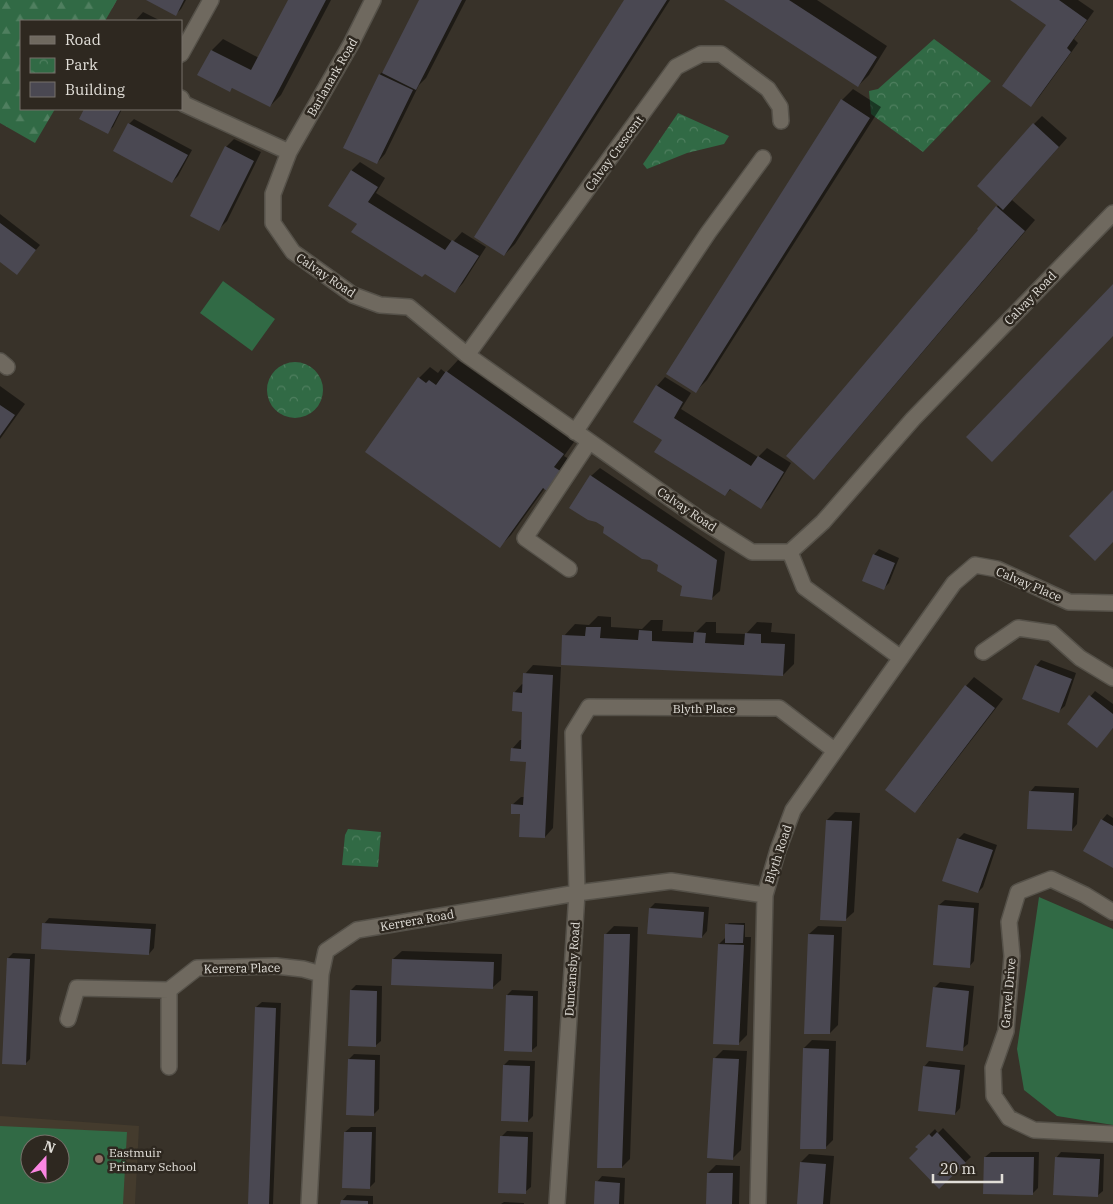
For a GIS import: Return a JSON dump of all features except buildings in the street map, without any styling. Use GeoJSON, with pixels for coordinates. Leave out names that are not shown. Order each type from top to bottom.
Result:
{"type":"FeatureCollection","features":[{"type":"Feature","properties":{"kind":"street"},"geometry":{"type":"LineString","coordinates":[[182,52],[211,0]]}},
{"type":"Feature","properties":{"kind":"street","name":"Barlanark Road"},"geometry":{"type":"LineString","coordinates":[[289,152],[351,44],[373,0]]}},
{"type":"Feature","properties":{"kind":"street","name":"Calvay Crescent"},"geometry":{"type":"LineString","coordinates":[[467,355],[676,67],[701,54],[721,54],[768,89],[780,107],[781,121]]}},
{"type":"Feature","properties":{"kind":"street"},"geometry":{"type":"LineString","coordinates":[[182,100],[184,104],[289,152]]}},
{"type":"Feature","properties":{"kind":"street","name":"Calvay Road"},"geometry":{"type":"LineString","coordinates":[[289,152],[273,194],[273,223],[293,252],[353,295],[380,305],[409,307],[467,355],[698,518],[752,552],[790,552],[823,522],[913,419],[1113,212]]}},
{"type":"Feature","properties":{"kind":"street"},"geometry":{"type":"LineString","coordinates":[[575,432],[708,233],[763,158]]}},
{"type":"Feature","properties":{"kind":"street"},"geometry":{"type":"LineString","coordinates":[[569,569],[525,538],[589,442]]}},
{"type":"Feature","properties":{"kind":"street"},"geometry":{"type":"LineString","coordinates":[[790,552],[804,587],[901,658]]}},
{"type":"Feature","properties":{"kind":"street","name":"Blyth Road"},"geometry":{"type":"LineString","coordinates":[[758,1204],[765,895],[778,850],[793,810],[834,750],[954,583],[975,565]]}},
{"type":"Feature","properties":{"kind":"street","name":"Calvay Place"},"geometry":{"type":"LineString","coordinates":[[975,565],[997,569],[1068,602],[1113,602]]}},
{"type":"Feature","properties":{"kind":"street"},"geometry":{"type":"LineString","coordinates":[[982,652],[1018,628],[1052,634],[1080,658],[1113,678]]}},
{"type":"Feature","properties":{"kind":"street","name":"Blyth Place"},"geometry":{"type":"LineString","coordinates":[[573,733],[589,708],[780,708],[834,750]]}},
{"type":"Feature","properties":{"kind":"street","name":"Duncansby Road"},"geometry":{"type":"LineString","coordinates":[[558,1204],[577,893],[573,733]]}},
{"type":"Feature","properties":{"kind":"street","name":"Garvel Drive"},"geometry":{"type":"LineString","coordinates":[[1113,912],[1085,895],[1051,879],[1018,892],[1008,922],[1012,956],[1006,1031],[993,1068],[994,1096],[1009,1118],[1034,1130],[1113,1134]]}},
{"type":"Feature","properties":{"kind":"street","name":"Kerrera Road"},"geometry":{"type":"LineString","coordinates":[[309,1204],[321,974],[326,951],[357,930],[577,893],[671,881],[765,895]]}},
{"type":"Feature","properties":{"kind":"street","name":"Kerrera Place"},"geometry":{"type":"LineString","coordinates":[[169,990],[196,968],[276,966],[303,969],[321,974]]}},
{"type":"Feature","properties":{"kind":"street"},"geometry":{"type":"LineString","coordinates":[[68,1019],[76,988],[169,990],[169,1067]]}},
{"type":"Feature","properties":{"kind":"shaded area","name":"Eastmuir Primary School"},"geometry":{"type":"Polygon","coordinates":[[[0,1116],[139,1126],[135,1204],[0,1204],[0,1116]]]}},
{"type":"Feature","properties":{"kind":"green space"},"geometry":{"type":"Polygon","coordinates":[[[0,0],[117,0],[106,20],[20,20],[20,110],[54,110],[35,143],[0,123],[0,0]]]}},
{"type":"Feature","properties":{"kind":"green space"},"geometry":{"type":"Polygon","coordinates":[[[934,39],[991,81],[923,152],[871,114],[869,91],[878,89],[934,39]]]}},
{"type":"Feature","properties":{"kind":"green space"},"geometry":{"type":"Polygon","coordinates":[[[678,113],[729,136],[724,144],[687,153],[647,169],[643,164],[678,113]]]}},
{"type":"Feature","properties":{"kind":"green space"},"geometry":{"type":"Polygon","coordinates":[[[223,281],[275,319],[252,351],[200,313],[223,281]]]}},
{"type":"Feature","properties":{"kind":"green space"},"geometry":{"type":"Polygon","coordinates":[[[289,362],[301,362],[311,366],[319,374],[323,390],[319,406],[311,414],[301,418],[289,418],[279,414],[271,406],[267,396],[267,384],[271,374],[279,366],[289,362]]]}},
{"type":"Feature","properties":{"kind":"green space"},"geometry":{"type":"Polygon","coordinates":[[[348,829],[381,832],[378,867],[342,865],[345,835],[348,829]]]}},
{"type":"Feature","properties":{"kind":"green space"},"geometry":{"type":"Polygon","coordinates":[[[1039,897],[1113,929],[1113,1125],[1057,1116],[1024,1090],[1017,1049],[1039,897]]]}},
{"type":"Feature","properties":{"kind":"green space","name":"Eastmuir Primary School"},"geometry":{"type":"Polygon","coordinates":[[[0,1126],[127,1132],[123,1204],[0,1204],[0,1126]]]}},
{"type":"Feature","properties":{"kind":"place","name":"Eastmuir Primary School"},"geometry":{"type":"Point","coordinates":[99,1159]}}]}
